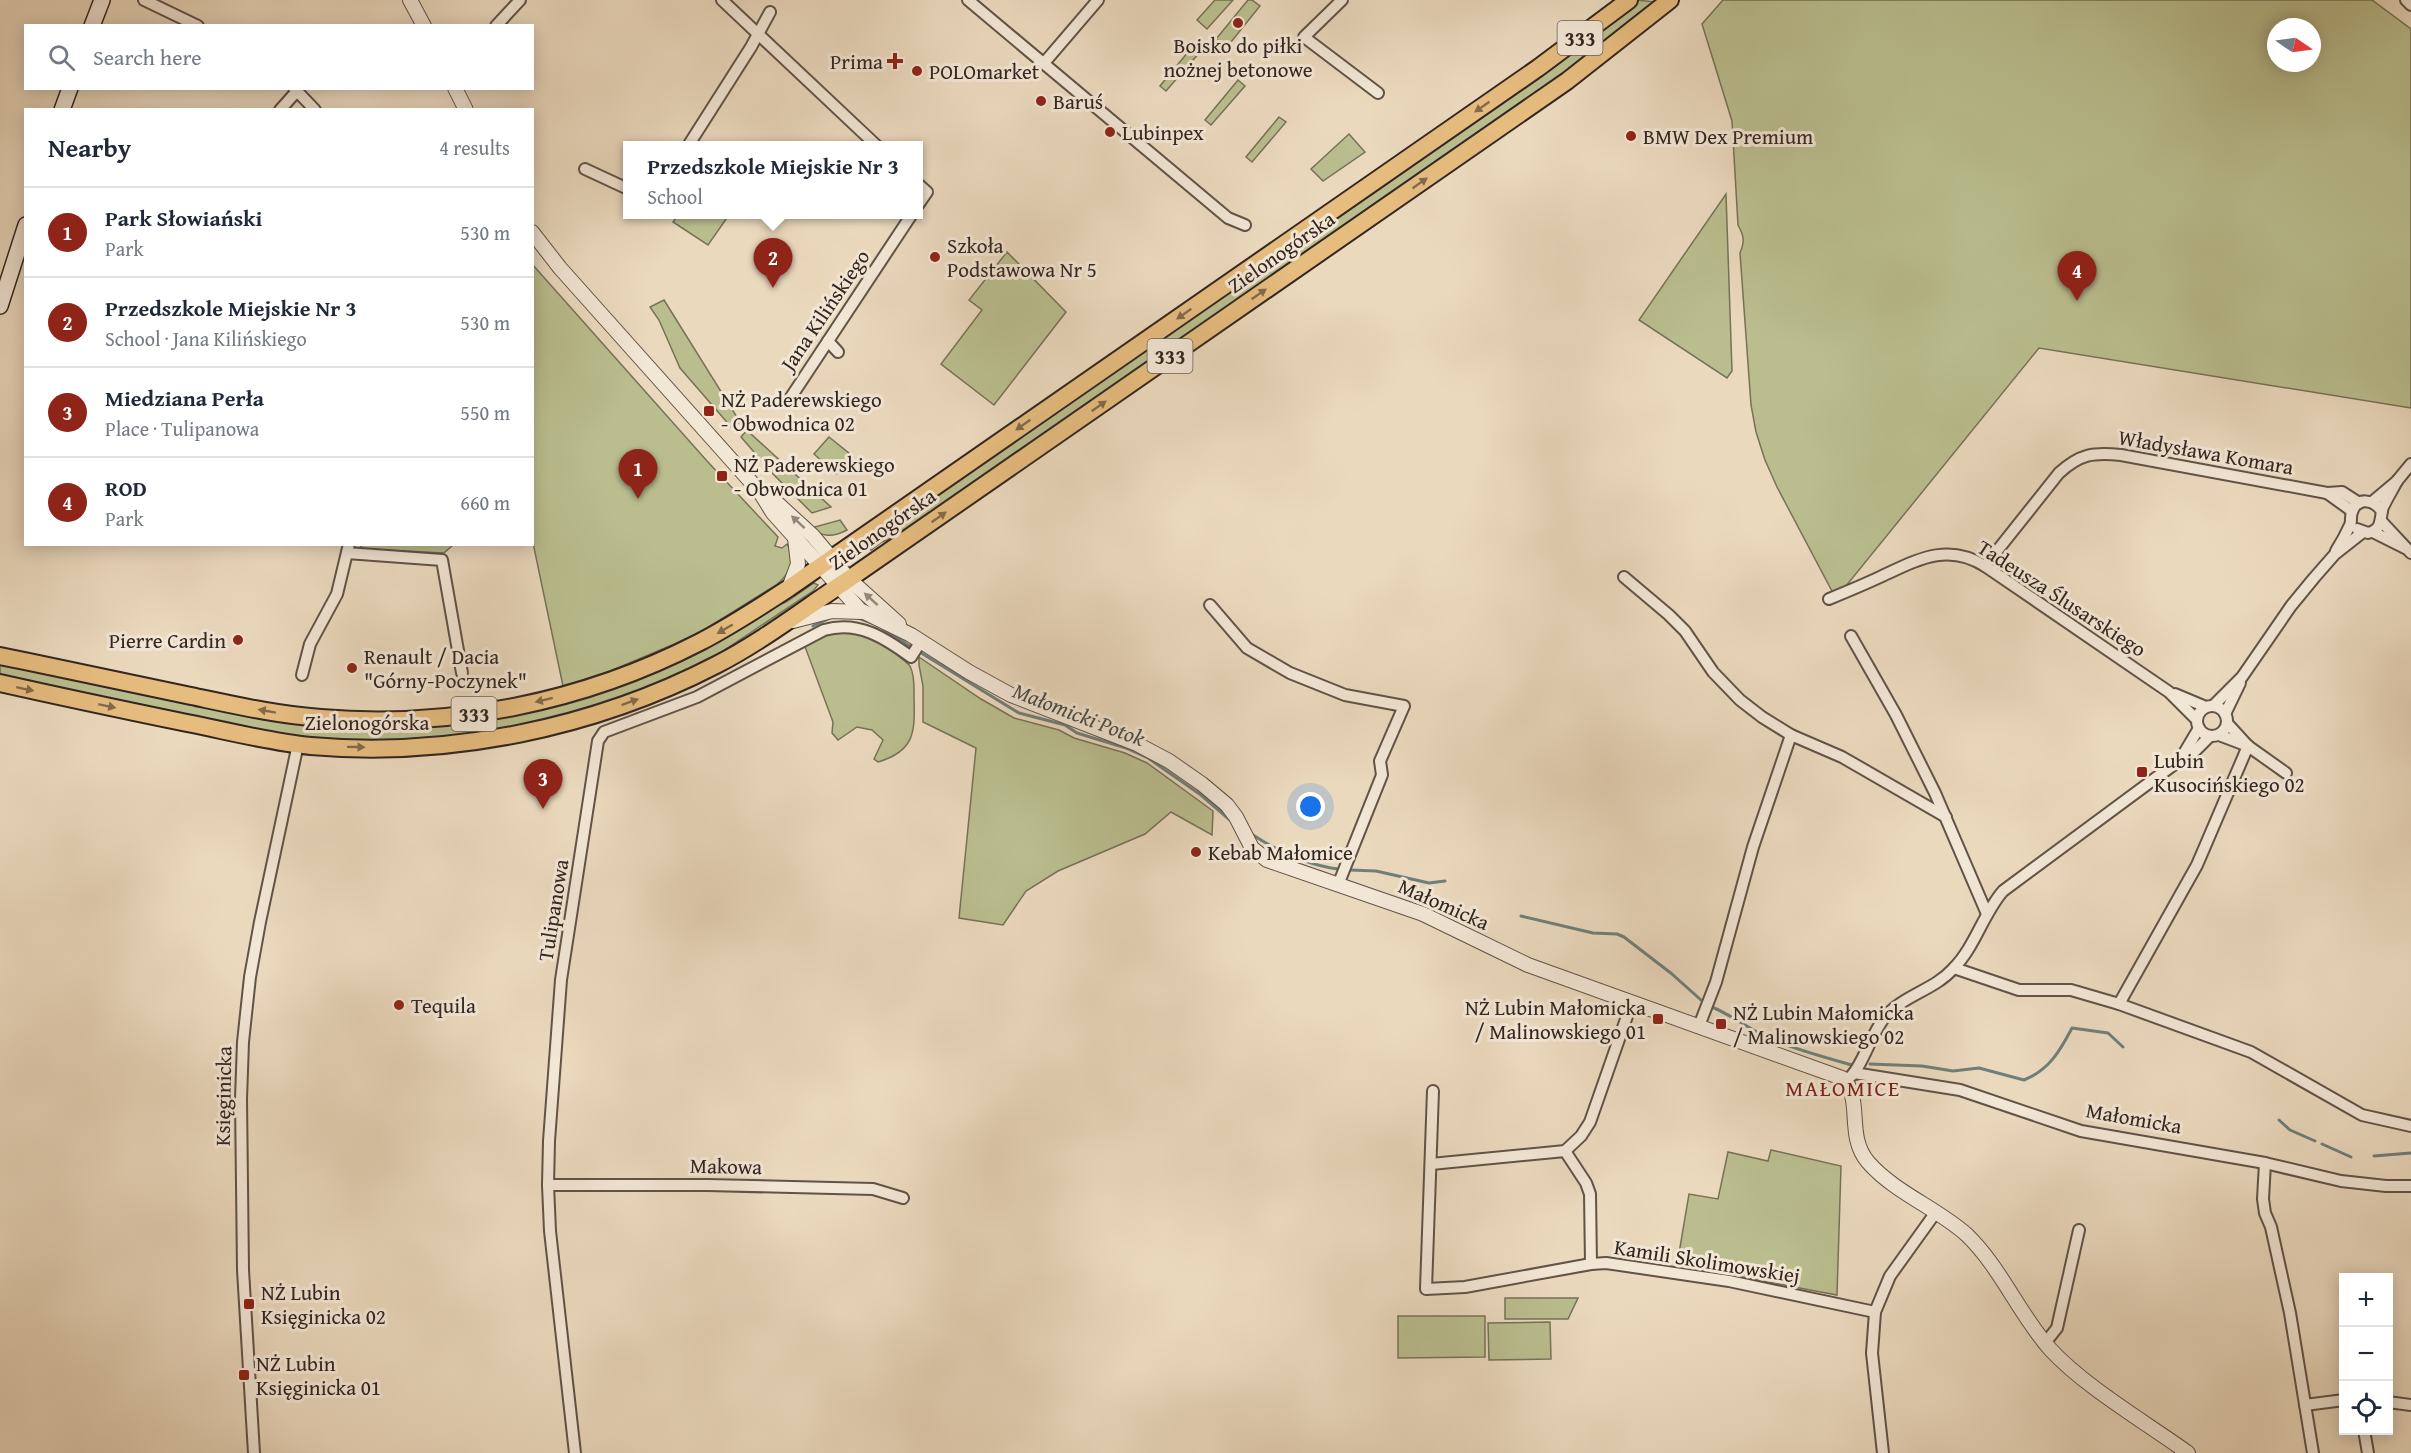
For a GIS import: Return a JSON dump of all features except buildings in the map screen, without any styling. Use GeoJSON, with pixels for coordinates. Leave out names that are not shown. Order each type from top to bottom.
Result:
{"type":"FeatureCollection","features":[{"type":"Feature","properties":{"kind":"main road"},"geometry":{"type":"LineString","coordinates":[[93,24],[102,0]]}},
{"type":"Feature","properties":{"kind":"main road","name":"Zielonogórska"},"geometry":{"type":"LineString","coordinates":[[0,656],[295,715],[362,720],[442,717],[529,704],[625,676],[701,642],[789,588],[1545,64],[1629,0]]}},
{"type":"Feature","properties":{"kind":"main road","name":"Zielonogórska"},"geometry":{"type":"LineString","coordinates":[[0,684],[298,744],[364,748],[480,740],[549,727],[612,709],[680,682],[727,659],[844,583],[1567,81],[1670,0]]}},
{"type":"Feature","properties":{"kind":"main road"},"geometry":{"type":"LineString","coordinates":[[63,108],[69,90]]}},
{"type":"Feature","properties":{"kind":"main road"},"geometry":{"type":"LineString","coordinates":[[0,306],[24,234]]}},
{"type":"Feature","properties":{"kind":"street"},"geometry":{"type":"LineString","coordinates":[[144,0],[194,24]]}},
{"type":"Feature","properties":{"kind":"street"},"geometry":{"type":"LineString","coordinates":[[410,0],[423,24]]}},
{"type":"Feature","properties":{"kind":"street"},"geometry":{"type":"LineString","coordinates":[[496,24],[520,0]]}},
{"type":"Feature","properties":{"kind":"street"},"geometry":{"type":"LineString","coordinates":[[722,0],[872,141]]}},
{"type":"Feature","properties":{"kind":"street"},"geometry":{"type":"LineString","coordinates":[[968,0],[1228,218],[1245,225]]}},
{"type":"Feature","properties":{"kind":"street"},"geometry":{"type":"LineString","coordinates":[[1044,63],[1098,0]]}},
{"type":"Feature","properties":{"kind":"street"},"geometry":{"type":"LineString","coordinates":[[1342,0],[1304,38],[1378,93]]}},
{"type":"Feature","properties":{"kind":"street"},"geometry":{"type":"LineString","coordinates":[[2406,0],[2411,5]]}},
{"type":"Feature","properties":{"kind":"street"},"geometry":{"type":"LineString","coordinates":[[691,141],[752,47],[770,12]]}},
{"type":"Feature","properties":{"kind":"street"},"geometry":{"type":"LineString","coordinates":[[282,108],[295,90],[313,108]]}},
{"type":"Feature","properties":{"kind":"street"},"geometry":{"type":"LineString","coordinates":[[456,90],[465,108]]}},
{"type":"Feature","properties":{"kind":"street"},"geometry":{"type":"LineString","coordinates":[[585,170],[623,187]]}},
{"type":"Feature","properties":{"kind":"street","name":"Jana Kilińskiego"},"geometry":{"type":"LineString","coordinates":[[791,397],[909,219]]}},
{"type":"Feature","properties":{"kind":"street"},"geometry":{"type":"LineString","coordinates":[[534,235],[574,285],[760,492],[771,511],[795,538],[826,561]]}},
{"type":"Feature","properties":{"kind":"street"},"geometry":{"type":"LineString","coordinates":[[828,341],[838,352]]}},
{"type":"Feature","properties":{"kind":"street","name":"Władysława Komara"},"geometry":{"type":"LineString","coordinates":[[1986,566],[2059,473],[2074,461],[2090,454],[2121,455],[2327,493],[2354,512]]}},
{"type":"Feature","properties":{"kind":"street"},"geometry":{"type":"LineString","coordinates":[[2180,760],[2202,711],[2242,677],[2291,606],[2335,554],[2354,512],[2372,502],[2397,481],[2411,464]]}},
{"type":"Feature","properties":{"kind":"street"},"geometry":{"type":"LineString","coordinates":[[2335,554],[2368,532],[2382,516],[2397,481]]}},
{"type":"Feature","properties":{"kind":"street"},"geometry":{"type":"LineString","coordinates":[[760,492],[781,506],[844,583]]}},
{"type":"Feature","properties":{"kind":"street"},"geometry":{"type":"LineString","coordinates":[[2372,502],[2408,550]]}},
{"type":"Feature","properties":{"kind":"street"},"geometry":{"type":"LineString","coordinates":[[2354,512],[2356,529],[2408,550]]}},
{"type":"Feature","properties":{"kind":"street"},"geometry":{"type":"LineString","coordinates":[[789,588],[798,564],[795,538]]}},
{"type":"Feature","properties":{"kind":"street"},"geometry":{"type":"LineString","coordinates":[[302,675],[310,644],[337,594],[348,549],[442,560],[462,673]]}},
{"type":"Feature","properties":{"kind":"street","name":"Tadeusza Ślusarskiego"},"geometry":{"type":"LineString","coordinates":[[1829,599],[1928,557],[1956,554],[1986,566],[2169,692],[2198,724]]}},
{"type":"Feature","properties":{"kind":"street"},"geometry":{"type":"LineString","coordinates":[[1624,577],[1685,631],[1713,672],[1740,700],[1762,717],[1791,735],[1842,757],[1946,817]]}},
{"type":"Feature","properties":{"kind":"street","name":"Małomicka"},"geometry":{"type":"LineString","coordinates":[[844,583],[854,604],[916,644],[1022,700],[1139,745],[1200,782],[1223,801],[1234,814],[1250,844],[1260,856],[1276,864],[1428,915],[1510,957],[1837,1075],[1960,1090],[2081,1131],[2265,1163],[2341,1181],[2411,1186]]}},
{"type":"Feature","properties":{"kind":"street","name":"Małomicka"},"geometry":{"type":"LineString","coordinates":[[844,583],[916,644]]}},
{"type":"Feature","properties":{"kind":"street"},"geometry":{"type":"LineString","coordinates":[[1210,605],[1247,648],[1290,673],[1345,696],[1404,706],[1380,761],[1382,775],[1338,885]]}},
{"type":"Feature","properties":{"kind":"street"},"geometry":{"type":"LineString","coordinates":[[782,624],[829,611],[865,613]]}},
{"type":"Feature","properties":{"kind":"street","name":"Tulipanowa"},"geometry":{"type":"LineString","coordinates":[[574,1453],[552,1249],[548,1185],[551,1099],[561,980],[600,736],[614,728],[697,697],[816,632],[842,626],[866,630],[911,657],[916,644]]}},
{"type":"Feature","properties":{"kind":"street"},"geometry":{"type":"LineString","coordinates":[[1851,636],[1896,715],[1946,817],[1987,914]]}},
{"type":"Feature","properties":{"kind":"street"},"geometry":{"type":"LineString","coordinates":[[2188,1453],[2077,1374],[2045,1343],[1980,1249],[1936,1212],[1885,1178],[1862,1154],[1855,1133],[1850,1077],[1876,1028],[1892,1009],[1913,994],[1940,980],[1954,968],[1968,950],[1987,914],[2003,891],[2180,760],[2190,756],[2214,735],[2223,732],[2242,677]]}},
{"type":"Feature","properties":{"kind":"street","name":"Tadeusza Ślusarskiego"},"geometry":{"type":"LineString","coordinates":[[2169,692],[2209,707]]}},
{"type":"Feature","properties":{"kind":"street"},"geometry":{"type":"LineString","coordinates":[[2209,707],[2218,707],[2248,746],[2286,773]]}},
{"type":"Feature","properties":{"kind":"street"},"geometry":{"type":"LineString","coordinates":[[2198,724],[2214,735],[2248,746]]}},
{"type":"Feature","properties":{"kind":"street"},"geometry":{"type":"LineString","coordinates":[[1699,1026],[1714,989],[1754,847],[1791,735]]}},
{"type":"Feature","properties":{"kind":"street","name":"Księginicka"},"geometry":{"type":"LineString","coordinates":[[254,1453],[243,1259],[241,1099],[243,1042],[250,977],[260,922],[298,744]]}},
{"type":"Feature","properties":{"kind":"street"},"geometry":{"type":"LineString","coordinates":[[2119,1004],[2197,865],[2248,746]]}},
{"type":"Feature","properties":{"kind":"street"},"geometry":{"type":"LineString","coordinates":[[1954,968],[2019,990],[2071,990],[2119,1004],[2251,1052],[2362,1115],[2411,1126]]}},
{"type":"Feature","properties":{"kind":"street"},"geometry":{"type":"LineString","coordinates":[[1433,1091],[1431,1164],[1565,1151],[1581,1136],[1590,1122],[1632,1002]]}},
{"type":"Feature","properties":{"kind":"street"},"geometry":{"type":"LineString","coordinates":[[1565,1151],[1587,1183],[1590,1194],[1591,1263]]}},
{"type":"Feature","properties":{"kind":"street"},"geometry":{"type":"LineString","coordinates":[[2265,1163],[2263,1199],[2265,1214],[2271,1227],[2290,1312],[2313,1453]]}},
{"type":"Feature","properties":{"kind":"street","name":"Kamili Skolimowskiej"},"geometry":{"type":"LineString","coordinates":[[1431,1164],[1426,1289],[1465,1287],[1591,1263],[1606,1263],[1729,1281],[1875,1312]]}},
{"type":"Feature","properties":{"kind":"street","name":"Makowa"},"geometry":{"type":"LineString","coordinates":[[548,1185],[707,1185],[873,1189],[903,1198]]}},
{"type":"Feature","properties":{"kind":"street"},"geometry":{"type":"LineString","coordinates":[[1882,1453],[1872,1353],[1875,1312],[1890,1276],[1936,1212]]}},
{"type":"Feature","properties":{"kind":"street"},"geometry":{"type":"LineString","coordinates":[[2045,1343],[2057,1328],[2079,1230]]}},
{"type":"Feature","properties":{"kind":"street"},"geometry":{"type":"LineString","coordinates":[[2305,1405],[2339,1401]]}},
{"type":"Feature","properties":{"kind":"street"},"geometry":{"type":"LineString","coordinates":[[2393,1403],[2411,1405]]}},
{"type":"Feature","properties":{"kind":"street"},"geometry":{"type":"LineString","coordinates":[[2365,1435],[2368,1453]]}},
{"type":"Feature","properties":{"kind":"green space"},"geometry":{"type":"Polygon","coordinates":[[[1215,0],[1233,0],[1207,29],[1197,20],[1215,0]]]}},
{"type":"Feature","properties":{"kind":"green space","name":"Boisko do piłki nożnej betonowe"},"geometry":{"type":"Polygon","coordinates":[[[1248,0],[1260,6],[1227,47],[1216,39],[1248,0]]]}},
{"type":"Feature","properties":{"kind":"green space"},"geometry":{"type":"Polygon","coordinates":[[[1635,0],[1657,2],[1558,79],[903,534],[882,542],[871,550],[869,546],[902,523],[920,506],[1635,0]]]}},
{"type":"Feature","properties":{"kind":"green space"},"geometry":{"type":"Polygon","coordinates":[[[1723,0],[2372,0],[2411,29],[2411,408],[2039,348],[1846,586],[1833,593],[1777,487],[1756,432],[1751,405],[1740,253],[1743,239],[1738,225],[1732,121],[1702,24],[1723,0]]]}},
{"type":"Feature","properties":{"kind":"green space"},"geometry":{"type":"Polygon","coordinates":[[[1193,46],[1200,52],[1166,91],[1160,86],[1193,46]]]}},
{"type":"Feature","properties":{"kind":"green space"},"geometry":{"type":"Polygon","coordinates":[[[1238,80],[1245,86],[1211,125],[1205,120],[1238,80]]]}},
{"type":"Feature","properties":{"kind":"green space"},"geometry":{"type":"Polygon","coordinates":[[[1279,117],[1286,122],[1252,162],[1246,157],[1279,117]]]}},
{"type":"Feature","properties":{"kind":"green space"},"geometry":{"type":"Polygon","coordinates":[[[1349,134],[1365,152],[1323,181],[1311,169],[1349,134]]]}},
{"type":"Feature","properties":{"kind":"green space"},"geometry":{"type":"Polygon","coordinates":[[[1726,194],[1732,371],[1727,378],[1639,320],[1726,194]]]}},
{"type":"Feature","properties":{"kind":"green space"},"geometry":{"type":"Polygon","coordinates":[[[675,219],[726,219],[708,245],[673,222],[675,219]]]}},
{"type":"Feature","properties":{"kind":"green space"},"geometry":{"type":"Polygon","coordinates":[[[1007,252],[1066,312],[994,405],[941,364],[982,310],[969,300],[1007,252]]]}},
{"type":"Feature","properties":{"kind":"green space"},"geometry":{"type":"Polygon","coordinates":[[[534,266],[707,461],[778,537],[775,546],[782,548],[787,544],[791,556],[788,572],[776,585],[696,635],[608,672],[563,686],[534,546],[534,266]]]}},
{"type":"Feature","properties":{"kind":"green space"},"geometry":{"type":"Polygon","coordinates":[[[664,300],[740,422],[732,428],[680,368],[659,320],[650,307],[664,300]]]}},
{"type":"Feature","properties":{"kind":"green space"},"geometry":{"type":"Polygon","coordinates":[[[748,429],[831,507],[812,513],[773,474],[741,437],[748,429]]]}},
{"type":"Feature","properties":{"kind":"green space"},"geometry":{"type":"Polygon","coordinates":[[[829,437],[850,454],[836,474],[814,454],[829,437]]]}},
{"type":"Feature","properties":{"kind":"green space"},"geometry":{"type":"Polygon","coordinates":[[[840,520],[847,530],[837,534],[818,533],[808,527],[815,527],[840,520]]]}},
{"type":"Feature","properties":{"kind":"green space"},"geometry":{"type":"Polygon","coordinates":[[[360,546],[452,546],[444,553],[364,549],[360,546]]]}},
{"type":"Feature","properties":{"kind":"green space"},"geometry":{"type":"Polygon","coordinates":[[[814,583],[818,585],[813,591],[702,665],[644,692],[513,730],[405,741],[311,740],[0,678],[0,665],[264,716],[517,712],[786,602],[814,583]]]}},
{"type":"Feature","properties":{"kind":"green space"},"geometry":{"type":"Polygon","coordinates":[[[828,633],[865,636],[896,654],[910,666],[914,682],[913,730],[906,746],[890,757],[878,762],[874,759],[883,740],[872,730],[857,727],[838,740],[832,733],[833,722],[804,644],[828,633]]]}},
{"type":"Feature","properties":{"kind":"green space"},"geometry":{"type":"Polygon","coordinates":[[[919,657],[981,699],[1014,718],[1059,730],[1074,738],[1125,753],[1147,763],[1213,811],[1212,835],[1171,812],[1145,834],[1058,871],[1026,891],[1003,925],[959,918],[976,748],[923,722],[923,686],[919,657]]]}},
{"type":"Feature","properties":{"kind":"green space"},"geometry":{"type":"Polygon","coordinates":[[[1771,1150],[1841,1166],[1837,1295],[1677,1265],[1689,1194],[1718,1199],[1728,1152],[1768,1161],[1771,1150]]]}},
{"type":"Feature","properties":{"kind":"green space"},"geometry":{"type":"Polygon","coordinates":[[[1505,1298],[1578,1298],[1568,1319],[1505,1319],[1505,1298]]]}},
{"type":"Feature","properties":{"kind":"green space"},"geometry":{"type":"Polygon","coordinates":[[[1398,1316],[1485,1316],[1485,1357],[1398,1358],[1398,1316]]]}},
{"type":"Feature","properties":{"kind":"green space"},"geometry":{"type":"Polygon","coordinates":[[[1550,1322],[1551,1359],[1489,1360],[1488,1323],[1550,1322]]]}},
{"type":"Feature","properties":{"kind":"waterway","name":"Małomicki Potok"},"geometry":{"type":"LineString","coordinates":[[858,618],[872,623]]}},
{"type":"Feature","properties":{"kind":"waterway","name":"Małomicki Potok"},"geometry":{"type":"LineString","coordinates":[[813,626],[828,619]]}},
{"type":"Feature","properties":{"kind":"waterway","name":"Małomicki Potok"},"geometry":{"type":"LineString","coordinates":[[883,629],[913,648]]}},
{"type":"Feature","properties":{"kind":"waterway","name":"Małomicki Potok"},"geometry":{"type":"LineString","coordinates":[[918,651],[1019,713],[1065,725],[1077,733],[1126,748],[1148,758],[1201,795],[1230,820]]}},
{"type":"Feature","properties":{"kind":"waterway","name":"Małomicki Potok"},"geometry":{"type":"LineString","coordinates":[[1253,835],[1294,857],[1338,869]]}},
{"type":"Feature","properties":{"kind":"waterway","name":"Małomicki Potok"},"geometry":{"type":"LineString","coordinates":[[1350,870],[1376,871],[1429,883],[1445,881]]}},
{"type":"Feature","properties":{"kind":"waterway","name":"Małomicki Potok"},"geometry":{"type":"LineString","coordinates":[[1521,916],[1593,933],[1617,934],[1624,937],[1701,1000]]}},
{"type":"Feature","properties":{"kind":"waterway","name":"Małomicki Potok"},"geometry":{"type":"LineString","coordinates":[[1712,1007],[1776,1041],[1852,1065]]}},
{"type":"Feature","properties":{"kind":"waterway","name":"Małomicki Potok"},"geometry":{"type":"LineString","coordinates":[[1870,1064],[1922,1066],[1953,1071],[1979,1068],[2024,1080],[2040,1071],[2053,1059],[2072,1028],[2108,1033],[2123,1047]]}},
{"type":"Feature","properties":{"kind":"waterway","name":"Małomicki Potok"},"geometry":{"type":"LineString","coordinates":[[2279,1120],[2290,1130],[2315,1141]]}},
{"type":"Feature","properties":{"kind":"waterway","name":"Małomicki Potok"},"geometry":{"type":"LineString","coordinates":[[2322,1144],[2351,1157]]}},
{"type":"Feature","properties":{"kind":"waterway","name":"Małomicki Potok"},"geometry":{"type":"LineString","coordinates":[[2374,1156],[2411,1153]]}},
{"type":"Feature","properties":{"kind":"place","name":"Boisko do piłki nożnej betonowe"},"geometry":{"type":"Point","coordinates":[1238,23]}},
{"type":"Feature","properties":{"kind":"place","name":"Prima"},"geometry":{"type":"Point","coordinates":[895,61]}},
{"type":"Feature","properties":{"kind":"place","name":"POLOmarket"},"geometry":{"type":"Point","coordinates":[917,71]}},
{"type":"Feature","properties":{"kind":"place","name":"Baruś"},"geometry":{"type":"Point","coordinates":[1041,101]}},
{"type":"Feature","properties":{"kind":"place","name":"Lubinpex"},"geometry":{"type":"Point","coordinates":[1110,132]}},
{"type":"Feature","properties":{"kind":"place","name":"BMW Dex Premium"},"geometry":{"type":"Point","coordinates":[1631,136]}},
{"type":"Feature","properties":{"kind":"place","name":"Szkoła Podstawowa Nr 5"},"geometry":{"type":"Point","coordinates":[935,257]}},
{"type":"Feature","properties":{"kind":"place","name":"Przedszkole Miejskie Nr 3"},"geometry":{"type":"Point","coordinates":[773,288]}},
{"type":"Feature","properties":{"kind":"place","name":"ROD"},"geometry":{"type":"Point","coordinates":[2077,301]}},
{"type":"Feature","properties":{"kind":"place","name":"NŻ Paderewskiego - Obwodnica 02"},"geometry":{"type":"Point","coordinates":[709,411]}},
{"type":"Feature","properties":{"kind":"place","name":"NŻ Paderewskiego - Obwodnica 01"},"geometry":{"type":"Point","coordinates":[722,476]}},
{"type":"Feature","properties":{"kind":"place","name":"Park Słowiański"},"geometry":{"type":"Point","coordinates":[638,499]}},
{"type":"Feature","properties":{"kind":"place","name":"Pierre Cardin"},"geometry":{"type":"Point","coordinates":[238,640]}},
{"type":"Feature","properties":{"kind":"place","name":"Renault / Dacia \"Górny-Poczynek\""},"geometry":{"type":"Point","coordinates":[352,668]}},
{"type":"Feature","properties":{"kind":"place","name":"Lubin Kusocińskiego 02"},"geometry":{"type":"Point","coordinates":[2142,772]}},
{"type":"Feature","properties":{"kind":"place","name":"Miedziana Perła"},"geometry":{"type":"Point","coordinates":[543,809]}},
{"type":"Feature","properties":{"kind":"place","name":"Kebab Małomice"},"geometry":{"type":"Point","coordinates":[1196,852]}},
{"type":"Feature","properties":{"kind":"place","name":"Tequila"},"geometry":{"type":"Point","coordinates":[399,1005]}},
{"type":"Feature","properties":{"kind":"place","name":"NŻ Lubin Małomicka / Malinowskiego 01"},"geometry":{"type":"Point","coordinates":[1658,1019]}},
{"type":"Feature","properties":{"kind":"place","name":"NŻ Lubin Małomicka / Malinowskiego 02"},"geometry":{"type":"Point","coordinates":[1721,1024]}},
{"type":"Feature","properties":{"kind":"place","name":"NŻ Lubin Księginicka 02"},"geometry":{"type":"Point","coordinates":[249,1304]}},
{"type":"Feature","properties":{"kind":"place","name":"NŻ Lubin Księginicka 01"},"geometry":{"type":"Point","coordinates":[244,1375]}},
{"type":"Feature","properties":{"kind":"district","name":"MAŁOMICE"},"geometry":{"type":"Point","coordinates":[1843,1088]}}]}
